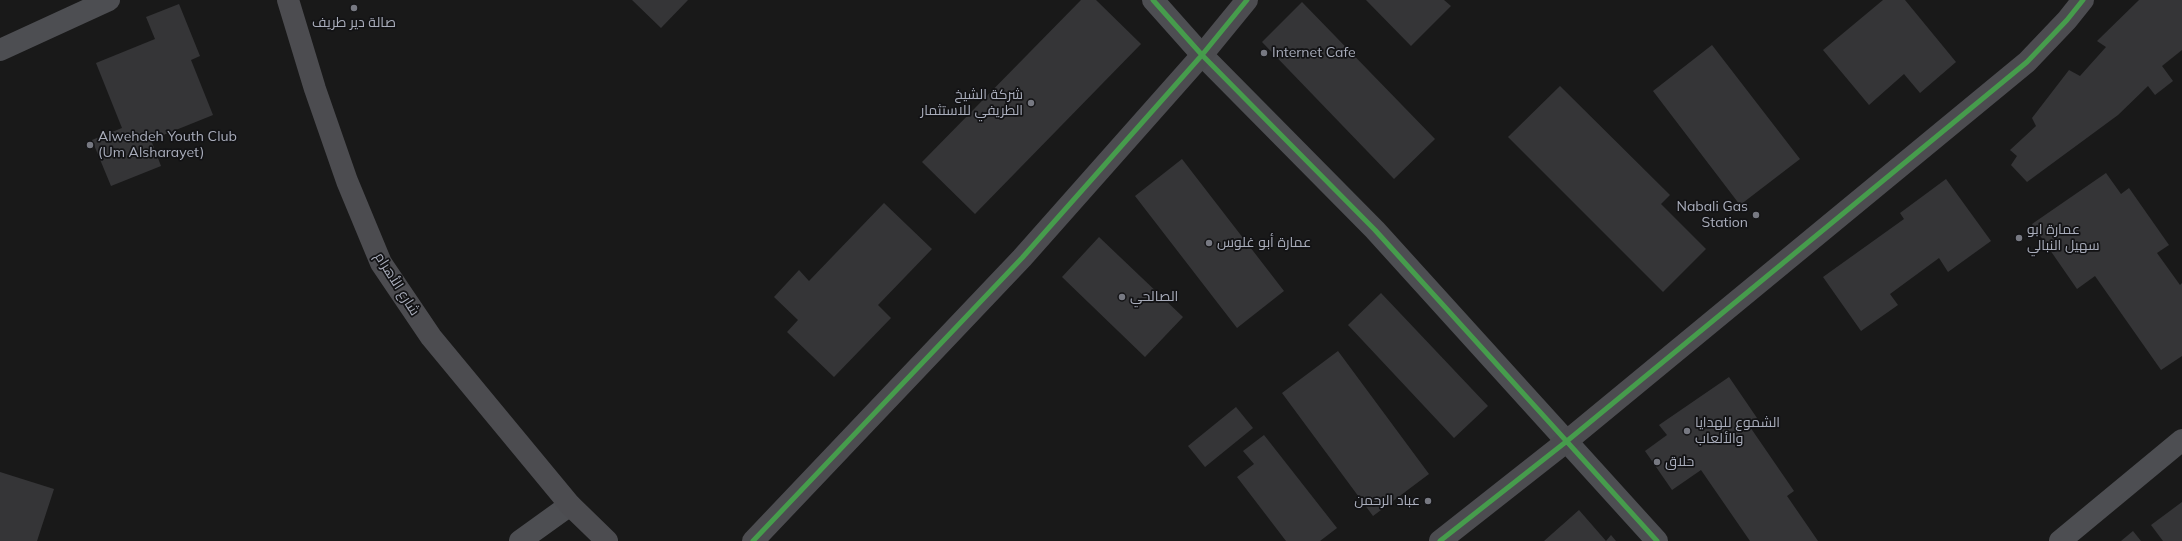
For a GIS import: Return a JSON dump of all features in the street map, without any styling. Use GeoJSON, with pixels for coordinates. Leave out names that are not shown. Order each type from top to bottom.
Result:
{"type":"FeatureCollection","features":[{"type":"Feature","properties":{"kind":"street"},"geometry":{"type":"LineString","coordinates":[[0,50],[109,0]]}},
{"type":"Feature","properties":{"kind":"street","name":"شارع الأهرام"},"geometry":{"type":"LineString","coordinates":[[288,0],[315,89],[347,181],[381,263],[431,337],[570,505],[607,541]]}},
{"type":"Feature","properties":{"kind":"street"},"geometry":{"type":"LineString","coordinates":[[1152,0],[1202,55],[1375,230],[1657,541]]}},
{"type":"Feature","properties":{"kind":"street"},"geometry":{"type":"LineString","coordinates":[[753,541],[1022,258],[1202,55],[1247,0]]}},
{"type":"Feature","properties":{"kind":"street"},"geometry":{"type":"LineString","coordinates":[[1440,541],[1567,442],[2027,62],[2067,20],[2083,0]]}},
{"type":"Feature","properties":{"kind":"street"},"geometry":{"type":"LineString","coordinates":[[2060,541],[2182,440]]}},
{"type":"Feature","properties":{"kind":"street"},"geometry":{"type":"LineString","coordinates":[[520,541],[570,505]]}},
{"type":"Feature","properties":{"kind":"building"},"geometry":{"type":"Polygon","coordinates":[[[632,0],[688,0],[661,28],[632,0]]]}},
{"type":"Feature","properties":{"kind":"building","name":"شركة الشيخ الطريفي للاستثمار"},"geometry":{"type":"Polygon","coordinates":[[[1081,0],[1096,0],[1141,44],[975,214],[922,162],[1081,0]]]}},
{"type":"Feature","properties":{"kind":"building"},"geometry":{"type":"Polygon","coordinates":[[[1366,0],[1444,0],[1451,6],[1411,46],[1366,0]]]}},
{"type":"Feature","properties":{"kind":"building"},"geometry":{"type":"Polygon","coordinates":[[[1883,0],[1905,0],[1956,62],[1920,93],[1904,74],[1869,105],[1823,50],[1883,0]]]}},
{"type":"Feature","properties":{"kind":"building"},"geometry":{"type":"Polygon","coordinates":[[[2139,0],[2182,0],[2182,50],[2162,66],[2173,81],[2155,95],[2148,86],[2118,115],[2027,182],[2011,165],[2017,156],[2010,150],[2036,126],[2032,118],[2069,70],[2080,76],[2106,47],[2097,41],[2139,0]]]}},
{"type":"Feature","properties":{"kind":"building"},"geometry":{"type":"Polygon","coordinates":[[[1302,2],[1435,139],[1394,179],[1262,42],[1302,2]]]}},
{"type":"Feature","properties":{"kind":"building"},"geometry":{"type":"Polygon","coordinates":[[[179,4],[200,56],[191,60],[213,115],[151,140],[161,166],[111,186],[92,140],[122,128],[96,63],[155,39],[146,17],[179,4]]]}},
{"type":"Feature","properties":{"kind":"building"},"geometry":{"type":"Polygon","coordinates":[[[1712,45],[1800,159],[1740,205],[1653,91],[1712,45]]]}},
{"type":"Feature","properties":{"kind":"building"},"geometry":{"type":"Polygon","coordinates":[[[1560,86],[1670,195],[1661,204],[1706,249],[1663,292],[1508,137],[1560,86]]]}},
{"type":"Feature","properties":{"kind":"building","name":"عمارة أبو غلوس"},"geometry":{"type":"Polygon","coordinates":[[[1182,159],[1284,291],[1237,328],[1135,196],[1182,159]]]}},
{"type":"Feature","properties":{"kind":"building"},"geometry":{"type":"Polygon","coordinates":[[[2106,173],[2121,194],[2129,188],[2169,245],[2157,253],[2180,285],[2182,283],[2182,356],[2161,370],[2095,276],[2077,289],[2032,224],[2106,173]]]}},
{"type":"Feature","properties":{"kind":"building"},"geometry":{"type":"Polygon","coordinates":[[[1946,179],[1991,241],[1948,272],[1939,258],[1890,294],[1898,305],[1861,331],[1823,277],[1904,219],[1900,213],[1946,179]]]}},
{"type":"Feature","properties":{"kind":"building"},"geometry":{"type":"Polygon","coordinates":[[[884,203],[932,249],[878,305],[891,318],[834,377],[787,332],[798,320],[774,297],[799,270],[809,281],[884,203]]]}},
{"type":"Feature","properties":{"kind":"building","name":"الصالحي"},"geometry":{"type":"Polygon","coordinates":[[[1099,237],[1183,317],[1145,357],[1062,277],[1099,237]]]}},
{"type":"Feature","properties":{"kind":"building"},"geometry":{"type":"Polygon","coordinates":[[[1381,293],[1488,406],[1454,438],[1348,325],[1381,293]]]}},
{"type":"Feature","properties":{"kind":"building"},"geometry":{"type":"Polygon","coordinates":[[[1338,351],[1429,474],[1373,516],[1282,393],[1338,351]]]}},
{"type":"Feature","properties":{"kind":"building"},"geometry":{"type":"Polygon","coordinates":[[[1729,377],[1757,418],[1748,424],[1794,491],[1787,496],[1818,541],[1750,541],[1701,470],[1672,490],[1645,451],[1667,435],[1659,425],[1729,377]]]}},
{"type":"Feature","properties":{"kind":"building"},"geometry":{"type":"Polygon","coordinates":[[[1236,407],[1253,428],[1205,467],[1188,446],[1236,407]]]}},
{"type":"Feature","properties":{"kind":"building"},"geometry":{"type":"Polygon","coordinates":[[[1264,435],[1337,528],[1320,541],[1286,541],[1237,477],[1254,464],[1243,451],[1264,435]]]}},
{"type":"Feature","properties":{"kind":"building"},"geometry":{"type":"Polygon","coordinates":[[[0,472],[54,489],[37,541],[0,541],[0,472]]]}},
{"type":"Feature","properties":{"kind":"building"},"geometry":{"type":"Polygon","coordinates":[[[2182,502],[2182,541],[2163,541],[2151,525],[2182,502]]]}},
{"type":"Feature","properties":{"kind":"building"},"geometry":{"type":"Polygon","coordinates":[[[1579,510],[1606,541],[1544,541],[1579,510]]]}},
{"type":"Feature","properties":{"kind":"building"},"geometry":{"type":"Polygon","coordinates":[[[2133,531],[2141,541],[2121,541],[2133,531]]]}},
{"type":"Feature","properties":{"kind":"building"},"geometry":{"type":"Polygon","coordinates":[[[1611,535],[1616,541],[1606,541],[1611,535]]]}},
{"type":"Feature","properties":{"kind":"cycle path"},"geometry":{"type":"LineString","coordinates":[[1153,0],[1202,55],[1375,230],[1657,541]]}},
{"type":"Feature","properties":{"kind":"cycle path"},"geometry":{"type":"LineString","coordinates":[[753,541],[1022,258],[1202,55],[1247,0]]}},
{"type":"Feature","properties":{"kind":"cycle path"},"geometry":{"type":"LineString","coordinates":[[1440,541],[1567,441],[2027,62],[2067,20],[2083,0]]}},
{"type":"Feature","properties":{"kind":"place","name":"صالة دير طريف"},"geometry":{"type":"Point","coordinates":[354,8]}},
{"type":"Feature","properties":{"kind":"place","name":"Internet Cafe"},"geometry":{"type":"Point","coordinates":[1264,53]}},
{"type":"Feature","properties":{"kind":"place","name":"شركة الشيخ الطريفي للاستثمار"},"geometry":{"type":"Point","coordinates":[1031,103]}},
{"type":"Feature","properties":{"kind":"place","name":"Alwehdeh Youth Club (Um Alsharayet)"},"geometry":{"type":"Point","coordinates":[90,145]}},
{"type":"Feature","properties":{"kind":"place","name":"Nabali Gas Station"},"geometry":{"type":"Point","coordinates":[1756,215]}},
{"type":"Feature","properties":{"kind":"place","name":"عمارة ابو سهيل النبالي"},"geometry":{"type":"Point","coordinates":[2019,238]}},
{"type":"Feature","properties":{"kind":"place","name":"عمارة أبو غلوس"},"geometry":{"type":"Point","coordinates":[1209,243]}},
{"type":"Feature","properties":{"kind":"place","name":"الصالحي"},"geometry":{"type":"Point","coordinates":[1122,297]}},
{"type":"Feature","properties":{"kind":"place","name":"الشموع للهدايا والألعاب"},"geometry":{"type":"Point","coordinates":[1687,431]}},
{"type":"Feature","properties":{"kind":"place","name":"حلاق"},"geometry":{"type":"Point","coordinates":[1657,462]}},
{"type":"Feature","properties":{"kind":"place","name":"عباد الرحمن"},"geometry":{"type":"Point","coordinates":[1428,501]}}]}
